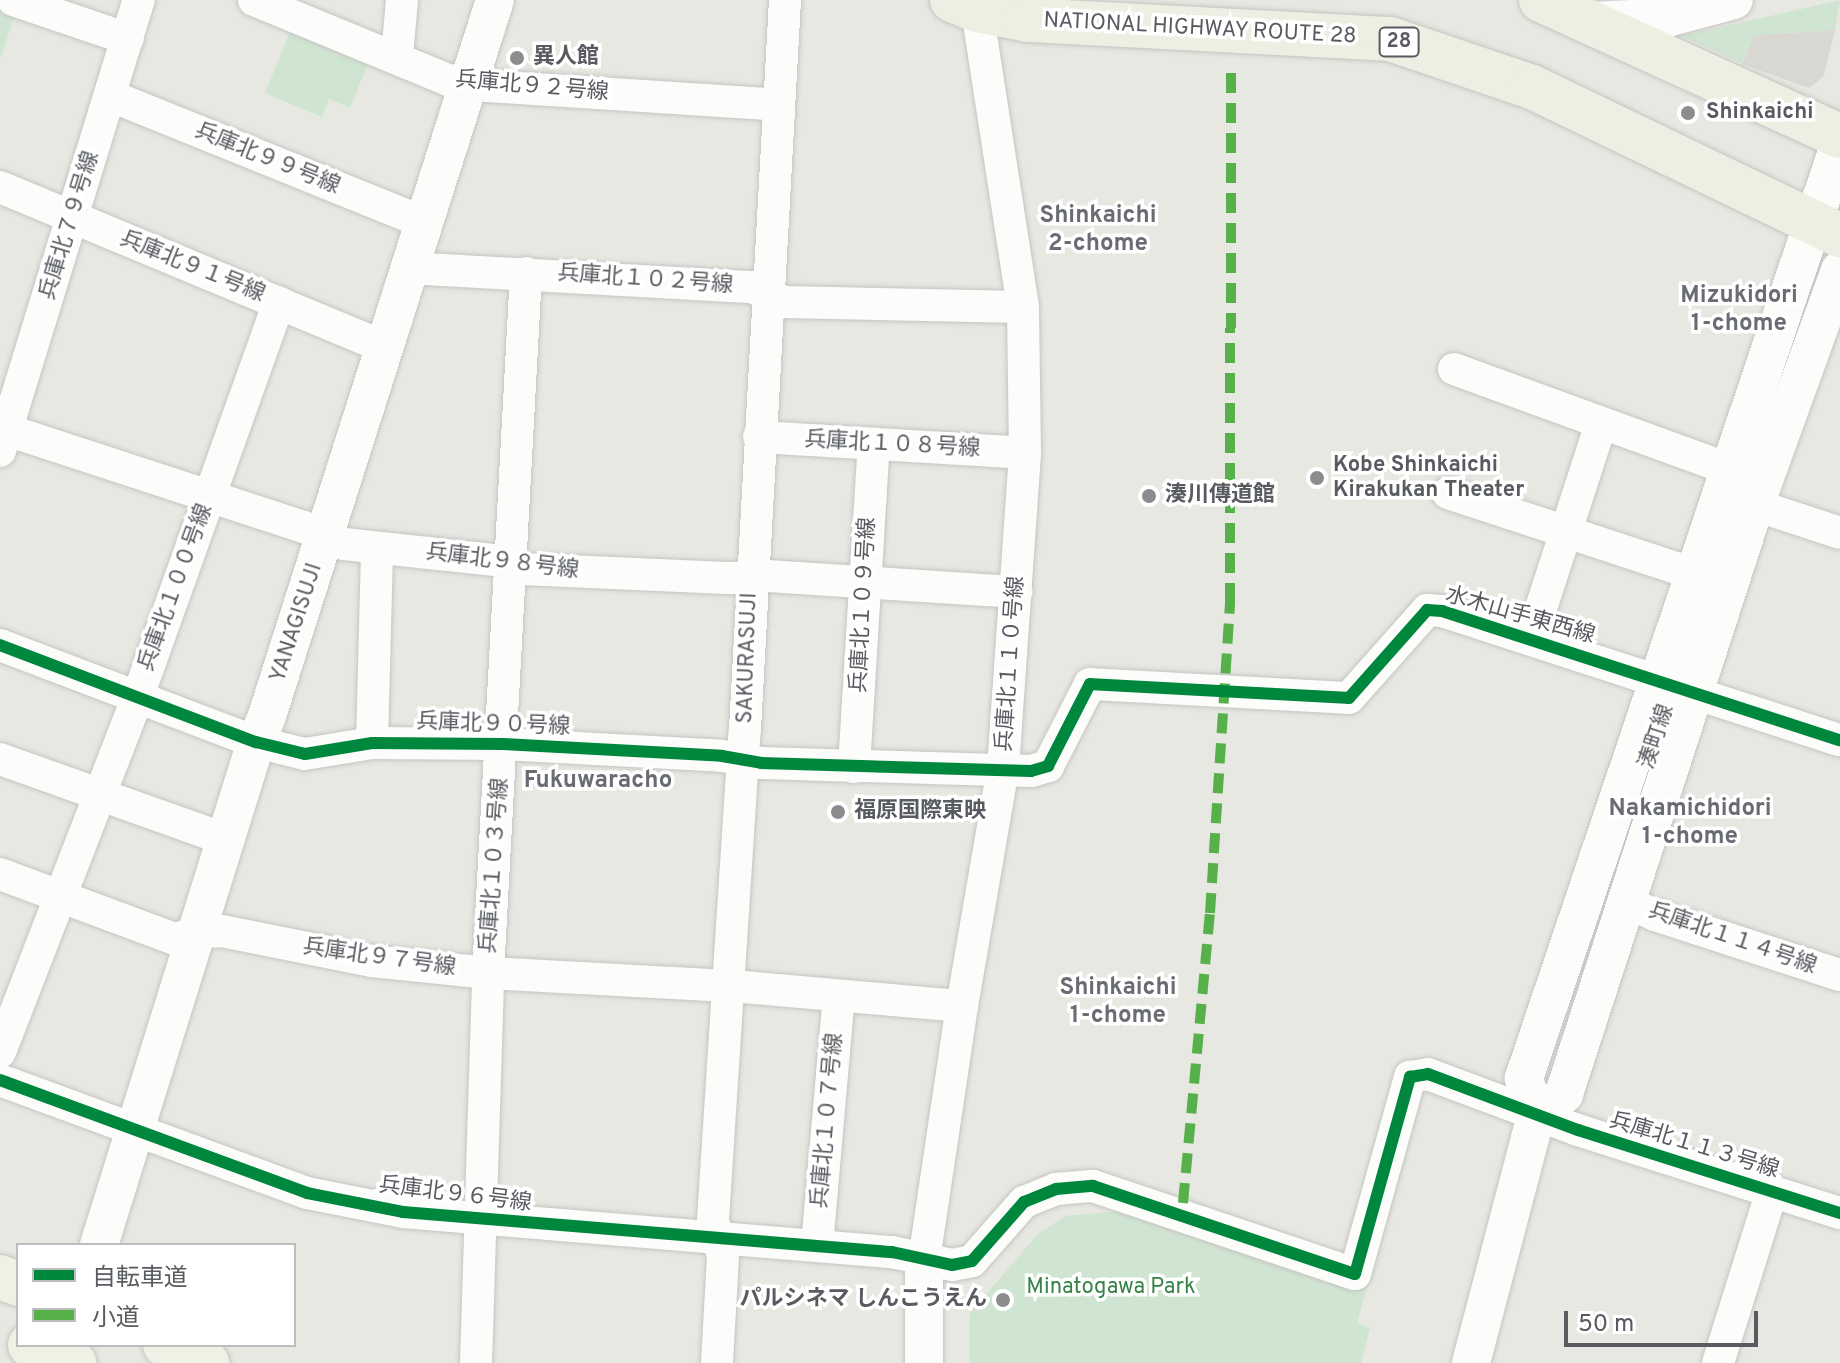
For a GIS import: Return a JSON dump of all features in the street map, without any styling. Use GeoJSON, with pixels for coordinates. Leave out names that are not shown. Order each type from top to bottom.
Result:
{"type":"FeatureCollection","features":[{"type":"Feature","properties":{"kind":"highway"},"geometry":{"type":"LineString","coordinates":[[1541,0],[1840,136]]}},
{"type":"Feature","properties":{"kind":"highway","name":"NATIONAL HIGHWAY ROUTE 28"},"geometry":{"type":"LineString","coordinates":[[968,3],[1028,20],[1390,39],[1532,87],[1825,228]]}},
{"type":"Feature","properties":{"kind":"main road"},"geometry":{"type":"LineString","coordinates":[[170,1347],[207,1363]]}},
{"type":"Feature","properties":{"kind":"street"},"geometry":{"type":"LineString","coordinates":[[13,0],[128,39]]}},
{"type":"Feature","properties":{"kind":"street","name":"兵庫北７９号線"},"geometry":{"type":"LineString","coordinates":[[4,441],[139,0]]}},
{"type":"Feature","properties":{"kind":"street","name":"兵庫北９２号線"},"geometry":{"type":"LineString","coordinates":[[254,0],[397,56],[448,80],[468,84],[778,105]]}},
{"type":"Feature","properties":{"kind":"street"},"geometry":{"type":"LineString","coordinates":[[397,56],[402,0]]}},
{"type":"Feature","properties":{"kind":"street","name":"YANAGISUJI"},"geometry":{"type":"LineString","coordinates":[[100,1243],[256,742],[325,536],[407,268],[495,0]]}},
{"type":"Feature","properties":{"kind":"street","name":"SAKURASUJI"},"geometry":{"type":"LineString","coordinates":[[717,1363],[723,1256],[713,1220],[743,759],[785,0]]}},
{"type":"Feature","properties":{"kind":"street"},"geometry":{"type":"LineString","coordinates":[[1592,21],[1671,17],[1734,0]]}},
{"type":"Feature","properties":{"kind":"street","name":"兵庫北１１０号線"},"geometry":{"type":"LineString","coordinates":[[924,1363],[924,1260],[962,1006],[1003,768],[1025,453],[1023,307],[968,3]]}},
{"type":"Feature","properties":{"kind":"street","name":"兵庫北９９号線"},"geometry":{"type":"LineString","coordinates":[[111,96],[423,222]]}},
{"type":"Feature","properties":{"kind":"street","name":"湊町線"},"geometry":{"type":"LineString","coordinates":[[1840,143],[1825,228],[1729,469],[1694,574],[1677,686],[1625,901],[1564,1094],[1536,1116],[1524,1078],[1677,686],[1755,505],[1840,270]]}},
{"type":"Feature","properties":{"kind":"street","name":"兵庫北９１号線"},"geometry":{"type":"LineString","coordinates":[[0,187],[384,347]]}},
{"type":"Feature","properties":{"kind":"street","name":"兵庫北１０２号線"},"geometry":{"type":"LineString","coordinates":[[407,268],[752,287],[784,302],[1023,307]]}},
{"type":"Feature","properties":{"kind":"street","name":"兵庫北１０３号線"},"geometry":{"type":"LineString","coordinates":[[476,1363],[488,973],[503,744],[526,273]]}},
{"type":"Feature","properties":{"kind":"street","name":"兵庫北１００号線"},"geometry":{"type":"LineString","coordinates":[[0,1052],[138,696],[279,303]]}},
{"type":"Feature","properties":{"kind":"street"},"geometry":{"type":"LineString","coordinates":[[1454,369],[1729,469]]}},
{"type":"Feature","properties":{"kind":"street"},"geometry":{"type":"LineString","coordinates":[[1531,639],[1601,423]]}},
{"type":"Feature","properties":{"kind":"street","name":"兵庫北１０８号線"},"geometry":{"type":"LineString","coordinates":[[759,437],[1025,453]]}},
{"type":"Feature","properties":{"kind":"street","name":"兵庫北９８号線"},"geometry":{"type":"LineString","coordinates":[[4,441],[209,497],[344,544],[502,561],[537,570],[866,582],[1016,592]]}},
{"type":"Feature","properties":{"kind":"street","name":"兵庫北１０９号線"},"geometry":{"type":"LineString","coordinates":[[854,767],[874,444]]}},
{"type":"Feature","properties":{"kind":"street"},"geometry":{"type":"LineString","coordinates":[[1448,493],[1694,574]]}},
{"type":"Feature","properties":{"kind":"street"},"geometry":{"type":"LineString","coordinates":[[1755,505],[1840,533]]}},
{"type":"Feature","properties":{"kind":"street"},"geometry":{"type":"LineString","coordinates":[[372,743],[377,548]]}},
{"type":"Feature","properties":{"kind":"street","name":"水木山手東西線"},"geometry":{"type":"LineString","coordinates":[[1226,692],[1349,698],[1427,610],[1442,611],[1840,740]]}},
{"type":"Feature","properties":{"kind":"street","name":"兵庫北９０号線"},"geometry":{"type":"LineString","coordinates":[[0,645],[256,742],[305,754],[372,743],[503,744],[854,767],[1031,771],[1048,766],[1090,684],[1226,692]]}},
{"type":"Feature","properties":{"kind":"street"},"geometry":{"type":"LineString","coordinates":[[0,759],[227,840]]}},
{"type":"Feature","properties":{"kind":"street","name":"兵庫北９７号線"},"geometry":{"type":"LineString","coordinates":[[0,874],[175,939],[198,932],[222,931],[372,961],[488,973],[727,986],[962,1006]]}},
{"type":"Feature","properties":{"kind":"street","name":"兵庫北１１４号線"},"geometry":{"type":"LineString","coordinates":[[1625,901],[1655,915],[1840,975]]}},
{"type":"Feature","properties":{"kind":"street","name":"兵庫北１０７号線"},"geometry":{"type":"LineString","coordinates":[[817,1246],[839,996]]}},
{"type":"Feature","properties":{"kind":"street","name":"兵庫北１１３号線"},"geometry":{"type":"LineString","coordinates":[[1181,1214],[1355,1274],[1410,1077],[1428,1074],[1536,1116],[1840,1213]]}},
{"type":"Feature","properties":{"kind":"street","name":"兵庫北９６号線"},"geometry":{"type":"LineString","coordinates":[[0,1080],[307,1193],[403,1212],[892,1252],[952,1265],[972,1261],[1024,1202],[1056,1189],[1093,1186],[1181,1214]]}},
{"type":"Feature","properties":{"kind":"street"},"geometry":{"type":"LineString","coordinates":[[1477,1361],[1536,1116]]}},
{"type":"Feature","properties":{"kind":"street"},"geometry":{"type":"LineString","coordinates":[[1718,1363],[1772,1191]]}},
{"type":"Feature","properties":{"kind":"shaded area"},"geometry":{"type":"Polygon","coordinates":[[[1835,30],[1823,77],[1809,88],[1742,64],[1754,35],[1835,30]]]}},
{"type":"Feature","properties":{"kind":"green space"},"geometry":{"type":"Polygon","coordinates":[[[1840,0],[1835,30],[1754,35],[1742,63],[1682,36],[1840,0]]]}},
{"type":"Feature","properties":{"kind":"green space"},"geometry":{"type":"Polygon","coordinates":[[[0,4],[17,9],[0,60],[0,4]]]}},
{"type":"Feature","properties":{"kind":"green space"},"geometry":{"type":"Polygon","coordinates":[[[292,27],[370,59],[350,108],[329,99],[322,117],[265,93],[292,27]]]}},
{"type":"Feature","properties":{"kind":"green space","name":"Minatogawa Park"},"geometry":{"type":"Polygon","coordinates":[[[1120,1211],[1367,1288],[1357,1323],[1370,1328],[1361,1363],[969,1363],[970,1313],[1038,1234],[1065,1216],[1120,1211]]]}},
{"type":"Feature","properties":{"kind":"marked path"},"geometry":{"type":"LineString","coordinates":[[1183,1203],[1210,913],[1230,603],[1231,73]]}},
{"type":"Feature","properties":{"kind":"cycle path"},"geometry":{"type":"LineString","coordinates":[[0,645],[256,742],[305,754],[372,743],[503,744],[722,756],[761,763],[1031,771],[1048,766],[1090,684],[1349,698],[1427,610],[1442,611],[1840,740]]}},
{"type":"Feature","properties":{"kind":"cycle path"},"geometry":{"type":"LineString","coordinates":[[0,1080],[307,1193],[403,1212],[892,1252],[952,1265],[972,1261],[1024,1202],[1056,1189],[1093,1186],[1355,1274],[1410,1077],[1428,1074],[1578,1130],[1840,1213]]}},
{"type":"Feature","properties":{"kind":"place","name":"異人館"},"geometry":{"type":"Point","coordinates":[517,58]}},
{"type":"Feature","properties":{"kind":"place","name":"Shinkaichi"},"geometry":{"type":"Point","coordinates":[1688,113]}},
{"type":"Feature","properties":{"kind":"place","name":"Kobe Shinkaichi Kirakukan Theater"},"geometry":{"type":"Point","coordinates":[1317,478]}},
{"type":"Feature","properties":{"kind":"place","name":"湊川傳道館"},"geometry":{"type":"Point","coordinates":[1149,496]}},
{"type":"Feature","properties":{"kind":"place","name":"福原国際東映"},"geometry":{"type":"Point","coordinates":[838,812]}},
{"type":"Feature","properties":{"kind":"place","name":"パルシネマ しんこうえん"},"geometry":{"type":"Point","coordinates":[1003,1300]}},
{"type":"Feature","properties":{"kind":"district","name":"Shinkaichi 2-chome"},"geometry":{"type":"Point","coordinates":[1098,231]}},
{"type":"Feature","properties":{"kind":"district","name":"Mizukidori 1-chome"},"geometry":{"type":"Point","coordinates":[1739,311]}},
{"type":"Feature","properties":{"kind":"district","name":"Fukuwaracho"},"geometry":{"type":"Point","coordinates":[598,782]}},
{"type":"Feature","properties":{"kind":"district","name":"Nakamichidori 1-chome"},"geometry":{"type":"Point","coordinates":[1690,824]}},
{"type":"Feature","properties":{"kind":"district","name":"Shinkaichi 1-chome"},"geometry":{"type":"Point","coordinates":[1118,1003]}}]}
